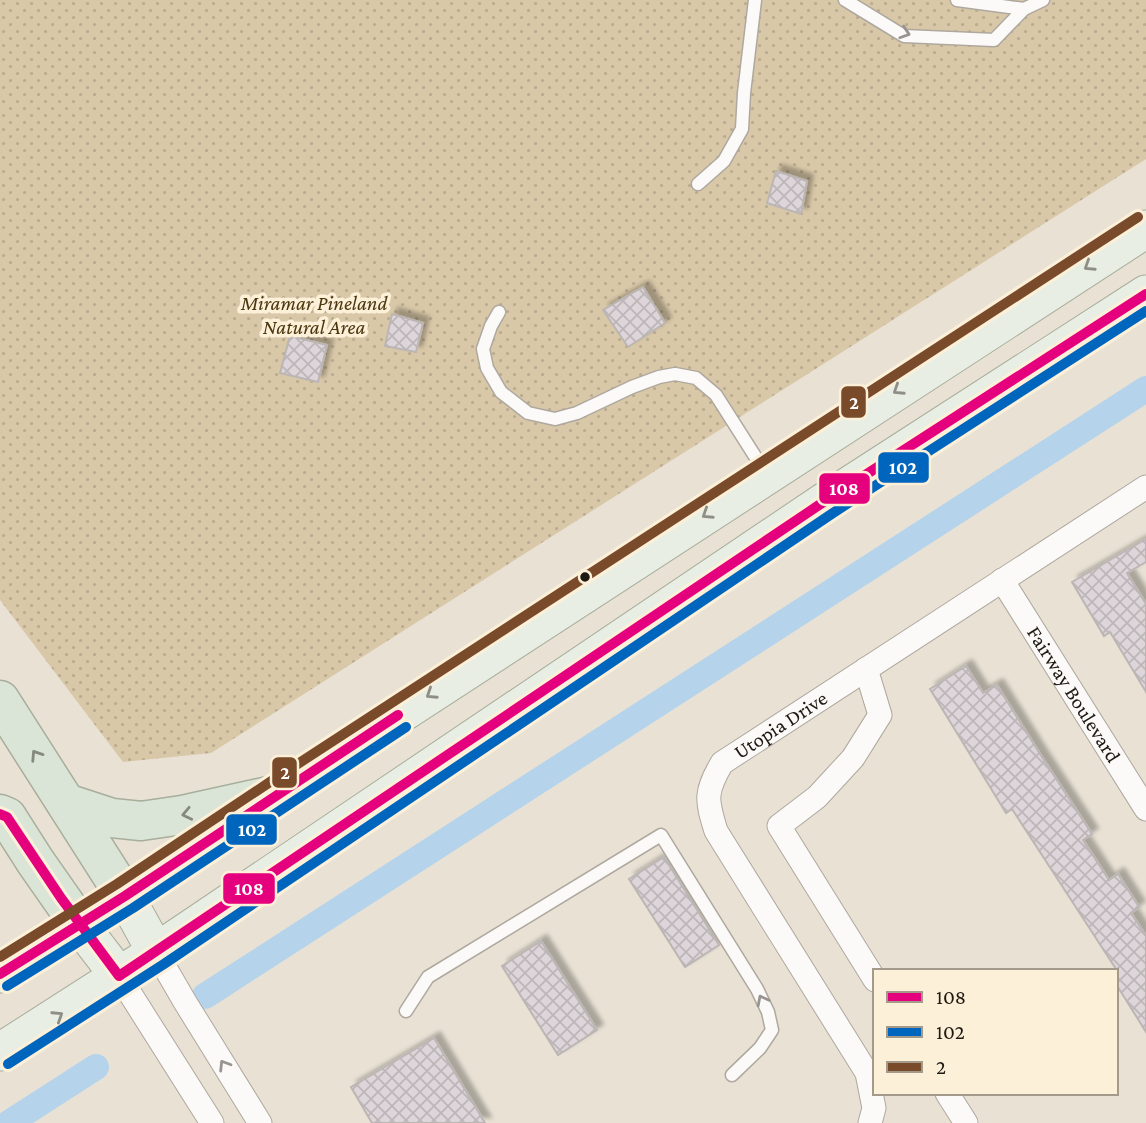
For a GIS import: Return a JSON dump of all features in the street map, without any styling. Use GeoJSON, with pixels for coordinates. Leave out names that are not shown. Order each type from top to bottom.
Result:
{"type":"FeatureCollection","features":[{"type":"Feature","properties":{"kind":"highway"},"geometry":{"type":"LineString","coordinates":[[0,700],[125,895]]}},
{"type":"Feature","properties":{"kind":"highway"},"geometry":{"type":"LineString","coordinates":[[66,803],[112,818],[141,821],[278,794]]}},
{"type":"Feature","properties":{"kind":"highway"},"geometry":{"type":"LineString","coordinates":[[0,814],[7,817],[79,924]]}},
{"type":"Feature","properties":{"kind":"main road"},"geometry":{"type":"LineString","coordinates":[[0,974],[1146,229]]}},
{"type":"Feature","properties":{"kind":"main road"},"geometry":{"type":"LineString","coordinates":[[0,1052],[156,952],[825,501],[1146,294]]}},
{"type":"Feature","properties":{"kind":"main road"},"geometry":{"type":"LineString","coordinates":[[125,895],[156,952]]}},
{"type":"Feature","properties":{"kind":"main road"},"geometry":{"type":"LineString","coordinates":[[79,924],[119,976]]}},
{"type":"Feature","properties":{"kind":"street","name":"Utopia Drive"},"geometry":{"type":"LineString","coordinates":[[870,1123],[874,1108],[867,1073],[716,831],[708,806],[711,782],[722,763],[1146,486]]}},
{"type":"Feature","properties":{"kind":"street","name":"Fairway Boulevard"},"geometry":{"type":"LineString","coordinates":[[1002,580],[1146,809]]}},
{"type":"Feature","properties":{"kind":"street"},"geometry":{"type":"LineString","coordinates":[[866,669],[880,715],[853,758],[817,797],[779,826],[873,978]]}},
{"type":"Feature","properties":{"kind":"street"},"geometry":{"type":"LineString","coordinates":[[156,952],[260,1123]]}},
{"type":"Feature","properties":{"kind":"street"},"geometry":{"type":"LineString","coordinates":[[119,976],[212,1123]]}},
{"type":"Feature","properties":{"kind":"street"},"geometry":{"type":"LineString","coordinates":[[948,1095],[965,1123]]}},
{"type":"Feature","properties":{"kind":"lane"},"geometry":{"type":"LineString","coordinates":[[698,184],[724,161],[742,129],[755,0]]}},
{"type":"Feature","properties":{"kind":"lane"},"geometry":{"type":"LineString","coordinates":[[845,0],[904,36],[994,40],[1024,9],[1043,0]]}},
{"type":"Feature","properties":{"kind":"lane"},"geometry":{"type":"LineString","coordinates":[[957,0],[1024,9]]}},
{"type":"Feature","properties":{"kind":"lane"},"geometry":{"type":"LineString","coordinates":[[499,312],[483,349],[487,369],[501,392],[528,412],[555,419],[577,413],[659,377],[675,374],[696,377],[716,395],[767,475]]}},
{"type":"Feature","properties":{"kind":"lane"},"geometry":{"type":"LineString","coordinates":[[406,1012],[428,978],[661,835],[757,989],[768,1012],[772,1030],[760,1048],[732,1075]]}},
{"type":"Feature","properties":{"kind":"green space","name":"Miramar Pineland Natural Area"},"geometry":{"type":"Polygon","coordinates":[[[0,0],[1146,0],[1146,159],[211,753],[123,762],[0,600],[0,0]]]}},
{"type":"Feature","properties":{"kind":"building"},"geometry":{"type":"Polygon","coordinates":[[[776,171],[807,181],[801,214],[767,203],[776,171]]]}},
{"type":"Feature","properties":{"kind":"building"},"geometry":{"type":"Polygon","coordinates":[[[643,287],[665,323],[628,347],[603,310],[643,287]]]}},
{"type":"Feature","properties":{"kind":"building"},"geometry":{"type":"Polygon","coordinates":[[[392,314],[423,323],[416,352],[385,346],[392,314]]]}},
{"type":"Feature","properties":{"kind":"building"},"geometry":{"type":"Polygon","coordinates":[[[290,336],[327,345],[318,382],[280,373],[290,336]]]}},
{"type":"Feature","properties":{"kind":"building"},"geometry":{"type":"Polygon","coordinates":[[[1146,539],[1146,562],[1127,573],[1146,604],[1146,692],[1110,632],[1104,636],[1072,582],[1146,539]]]}},
{"type":"Feature","properties":{"kind":"building"},"geometry":{"type":"Polygon","coordinates":[[[966,666],[983,693],[997,685],[1092,834],[1083,840],[1109,880],[1118,874],[1139,907],[1131,913],[1146,936],[1146,1032],[1118,987],[1118,969],[1012,809],[1006,813],[930,689],[966,666]]]}},
{"type":"Feature","properties":{"kind":"building"},"geometry":{"type":"Polygon","coordinates":[[[664,857],[719,945],[685,967],[629,879],[664,857]]]}},
{"type":"Feature","properties":{"kind":"building"},"geometry":{"type":"Polygon","coordinates":[[[541,941],[597,1030],[558,1055],[502,966],[541,941]]]}},
{"type":"Feature","properties":{"kind":"building"},"geometry":{"type":"Polygon","coordinates":[[[434,1038],[485,1123],[372,1123],[351,1087],[434,1038]]]}},
{"type":"Feature","properties":{"kind":"waterway"},"geometry":{"type":"LineString","coordinates":[[205,996],[1146,389]]}},
{"type":"Feature","properties":{"kind":"waterway"},"geometry":{"type":"LineString","coordinates":[[9,1123],[96,1067]]}},
{"type":"Feature","properties":{"kind":"transit line","name":"2"},"geometry":{"type":"LineString","coordinates":[[0,957],[117,884],[1138,217]]}},
{"type":"Feature","properties":{"kind":"transit line","name":"108"},"geometry":{"type":"LineString","coordinates":[[0,814],[7,817],[61,898],[119,976],[825,501],[1146,294]]}},
{"type":"Feature","properties":{"kind":"transit line","name":"102"},"geometry":{"type":"LineString","coordinates":[[8,1064],[164,964],[833,513],[1146,311]]}},
{"type":"Feature","properties":{"kind":"transit line","name":"108"},"geometry":{"type":"LineString","coordinates":[[0,974],[125,896],[398,715]]}},
{"type":"Feature","properties":{"kind":"transit line","name":"102"},"geometry":{"type":"LineString","coordinates":[[7,986],[133,908],[406,727]]}}]}
